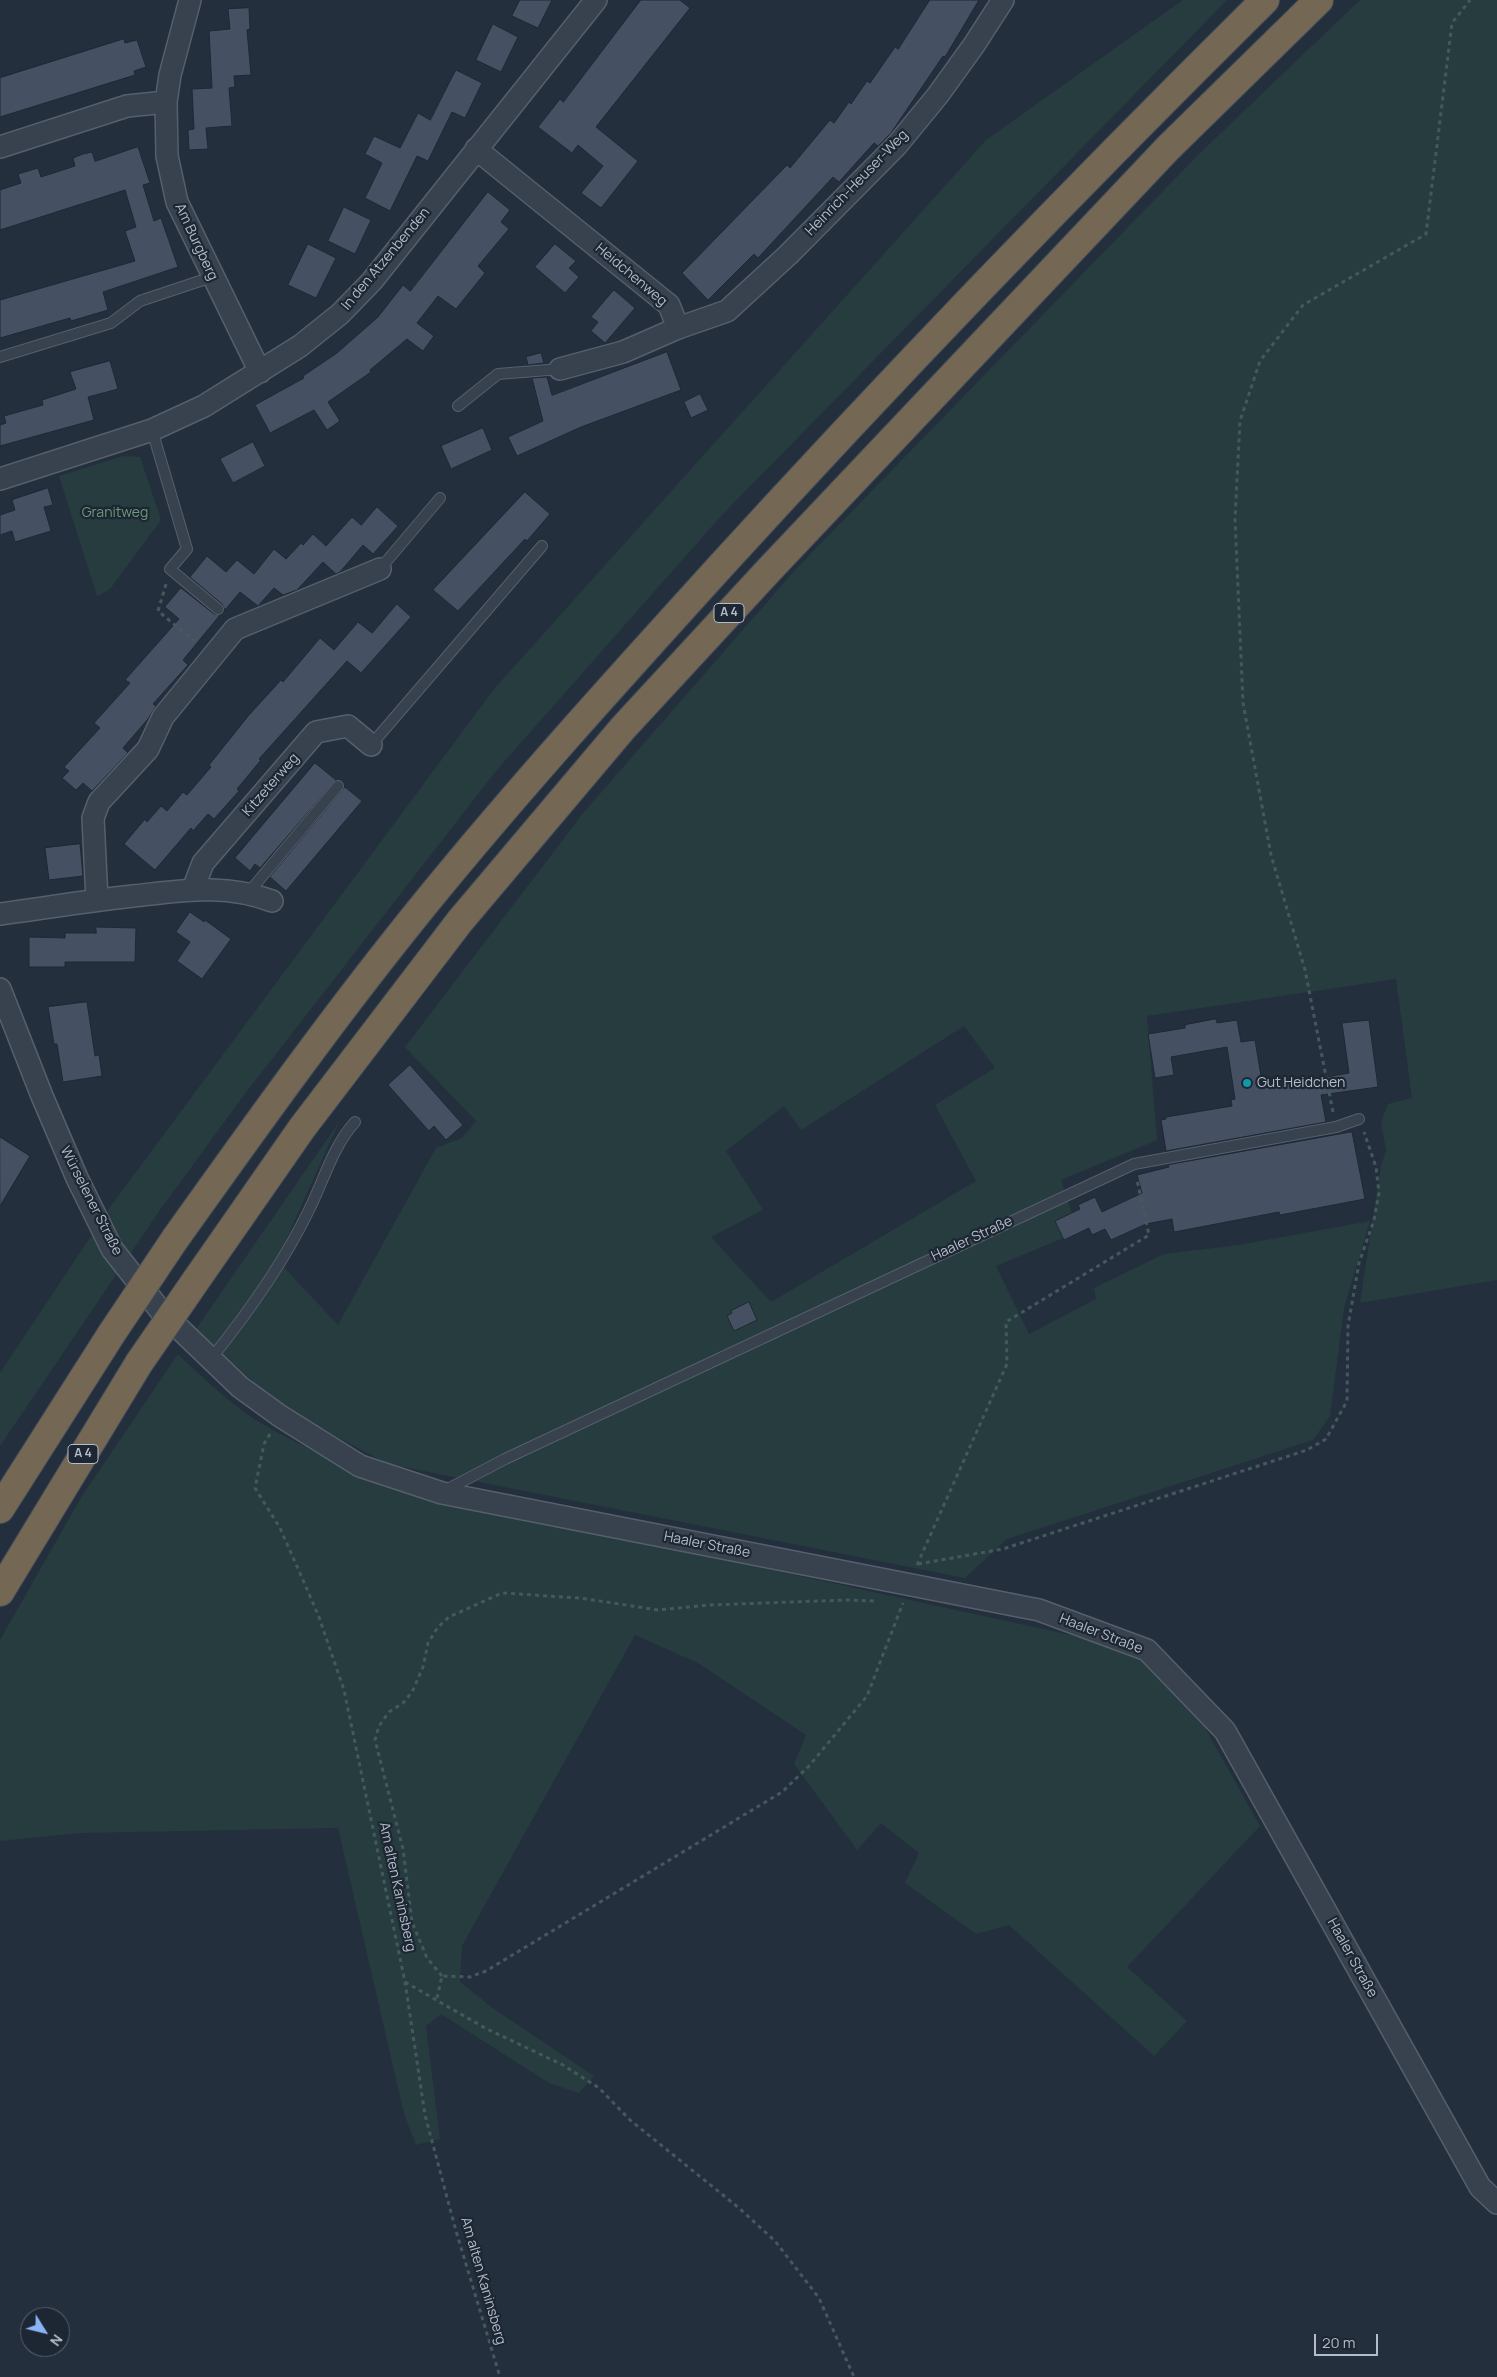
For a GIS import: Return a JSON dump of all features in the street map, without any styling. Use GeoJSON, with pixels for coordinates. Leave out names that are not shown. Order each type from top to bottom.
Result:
{"type":"FeatureCollection","features":[{"type":"Feature","properties":{"kind":"highway","name":"A 4"},"geometry":{"type":"LineString","coordinates":[[0,1509],[112,1333],[175,1239],[274,1101],[427,900],[589,711],[848,427],[1143,120],[1265,0]]}},
{"type":"Feature","properties":{"kind":"highway","name":"A 4"},"geometry":{"type":"LineString","coordinates":[[0,1592],[139,1363],[302,1128],[460,921],[623,728],[774,564],[1168,148],[1319,0]]}},
{"type":"Feature","properties":{"kind":"street","name":"Am Burgberg"},"geometry":{"type":"LineString","coordinates":[[190,0],[170,75],[166,102],[167,156],[177,202],[260,372]]}},
{"type":"Feature","properties":{"kind":"street","name":"In den Atzenbenden"},"geometry":{"type":"LineString","coordinates":[[0,479],[152,430],[204,406],[300,346],[340,314],[372,281],[596,0]]}},
{"type":"Feature","properties":{"kind":"street","name":"Heinrich-Heuser-Weg"},"geometry":{"type":"LineString","coordinates":[[678,328],[728,311],[788,255],[897,145],[938,95],[1003,0]]}},
{"type":"Feature","properties":{"kind":"street"},"geometry":{"type":"LineString","coordinates":[[0,147],[127,106],[166,102]]}},
{"type":"Feature","properties":{"kind":"street","name":"Heidchenweg"},"geometry":{"type":"LineString","coordinates":[[476,149],[669,305],[678,328]]}},
{"type":"Feature","properties":{"kind":"street"},"geometry":{"type":"LineString","coordinates":[[560,369],[623,352],[678,328]]}},
{"type":"Feature","properties":{"kind":"street"},"geometry":{"type":"LineString","coordinates":[[97,900],[93,818],[99,802],[148,749],[163,717],[235,629],[380,570]]}},
{"type":"Feature","properties":{"kind":"street","name":"Kitzeterweg"},"geometry":{"type":"LineString","coordinates":[[193,889],[203,863],[316,732],[348,726],[371,745]]}},
{"type":"Feature","properties":{"kind":"street"},"geometry":{"type":"LineString","coordinates":[[0,914],[193,889],[215,888],[249,892],[272,901]]}},
{"type":"Feature","properties":{"kind":"street","name":"Würselener Straße"},"geometry":{"type":"LineString","coordinates":[[0,989],[77,1178],[112,1249],[160,1310],[209,1360],[240,1387],[280,1416]]}},
{"type":"Feature","properties":{"kind":"street","name":"Haaler Straße"},"geometry":{"type":"LineString","coordinates":[[280,1416],[360,1466],[442,1493],[905,1594],[1039,1610],[1147,1650],[1226,1731],[1480,2187],[1497,2203]]}},
{"type":"Feature","properties":{"kind":"lane"},"geometry":{"type":"LineString","coordinates":[[0,356],[111,323],[140,300],[212,277]]}},
{"type":"Feature","properties":{"kind":"lane"},"geometry":{"type":"LineString","coordinates":[[458,406],[498,374],[560,369]]}},
{"type":"Feature","properties":{"kind":"lane"},"geometry":{"type":"LineString","coordinates":[[152,430],[187,549],[170,569],[218,609]]}},
{"type":"Feature","properties":{"kind":"lane"},"geometry":{"type":"LineString","coordinates":[[380,570],[440,498]]}},
{"type":"Feature","properties":{"kind":"lane"},"geometry":{"type":"LineString","coordinates":[[371,745],[542,546]]}},
{"type":"Feature","properties":{"kind":"lane"},"geometry":{"type":"LineString","coordinates":[[249,892],[338,786]]}},
{"type":"Feature","properties":{"kind":"lane","name":"Haaler Straße"},"geometry":{"type":"LineString","coordinates":[[442,1493],[505,1459],[1134,1164],[1336,1127],[1359,1119]]}},
{"type":"Feature","properties":{"kind":"lane"},"geometry":{"type":"LineString","coordinates":[[209,1360],[242,1321],[279,1265],[309,1210],[343,1134],[355,1122]]}},
{"type":"Feature","properties":{"kind":"path"},"geometry":{"type":"LineString","coordinates":[[1336,1127],[1305,970],[1271,855],[1244,703],[1236,519],[1240,421],[1260,361],[1303,304],[1426,234],[1452,23],[1470,0]]}},
{"type":"Feature","properties":{"kind":"path"},"geometry":{"type":"LineString","coordinates":[[170,569],[158,611],[195,642]]}},
{"type":"Feature","properties":{"kind":"path"},"geometry":{"type":"LineString","coordinates":[[918,1564],[1003,1548],[1307,1450],[1326,1439],[1346,1401],[1348,1326],[1359,1263],[1374,1220],[1379,1193],[1376,1167],[1359,1119]]}},
{"type":"Feature","properties":{"kind":"path"},"geometry":{"type":"LineString","coordinates":[[442,1976],[470,1976],[486,1971],[782,1792],[809,1766],[867,1696],[905,1594],[1007,1364],[1006,1322],[1149,1235],[1134,1164]]}},
{"type":"Feature","properties":{"kind":"path","name":"Am alten Kaninsberg"},"geometry":{"type":"LineString","coordinates":[[280,1416],[264,1444],[255,1488],[280,1528],[303,1580],[319,1617],[344,1690],[405,1982],[425,2116],[456,2231],[500,2377]]}},
{"type":"Feature","properties":{"kind":"path"},"geometry":{"type":"LineString","coordinates":[[442,1976],[427,1958],[412,1922],[403,1849],[376,1740],[379,1726],[389,1712],[404,1703],[412,1692],[423,1668],[428,1643],[438,1627],[449,1617],[502,1592],[580,1598],[658,1610],[708,1605],[847,1600],[884,1602]]}},
{"type":"Feature","properties":{"kind":"path"},"geometry":{"type":"LineString","coordinates":[[894,1602],[905,1594]]}},
{"type":"Feature","properties":{"kind":"path"},"geometry":{"type":"LineString","coordinates":[[436,1998],[442,1976]]}},
{"type":"Feature","properties":{"kind":"path"},"geometry":{"type":"LineString","coordinates":[[405,1982],[436,1998],[485,2028],[563,2064],[599,2088],[630,2120],[739,2208],[775,2241],[819,2298],[854,2377]]}},
{"type":"Feature","properties":{"kind":"green space"},"geometry":{"type":"Polygon","coordinates":[[[1183,0],[1227,0],[721,516],[496,771],[244,1095],[160,1210],[0,1446],[0,1373],[113,1203],[494,689],[986,140],[1183,0]]]}},
{"type":"Feature","properties":{"kind":"green space"},"geometry":{"type":"Polygon","coordinates":[[[1360,0],[1497,0],[1497,1280],[1360,1303],[1381,1165],[1386,1151],[1381,1122],[1388,1104],[1412,1098],[1396,979],[1147,1016],[1157,1140],[1061,1180],[1078,1232],[996,1266],[1029,1334],[1096,1299],[1094,1288],[1164,1254],[1239,1245],[1370,1221],[1344,1308],[1330,1416],[1313,1440],[1007,1539],[965,1578],[388,1464],[281,1407],[196,1329],[339,1122],[277,1260],[338,1325],[436,1148],[462,1138],[476,1121],[405,1047],[584,812],[795,570],[1199,154],[1360,0]],[[964,1026],[801,1130],[784,1106],[726,1151],[763,1210],[711,1237],[771,1302],[976,1181],[935,1105],[995,1068],[964,1026]]]}},
{"type":"Feature","properties":{"kind":"green space","name":"Granitweg"},"geometry":{"type":"Polygon","coordinates":[[[123,456],[140,457],[161,520],[110,589],[97,596],[59,476],[123,456]]]}},
{"type":"Feature","properties":{"kind":"green space"},"geometry":{"type":"Polygon","coordinates":[[[178,1354],[228,1400],[261,1423],[317,1452],[415,1492],[1089,1639],[1153,1666],[1204,1726],[1260,1826],[1127,1967],[1187,2021],[1154,2056],[1009,1925],[976,1934],[905,1883],[919,1853],[881,1823],[857,1850],[794,1764],[806,1735],[698,1663],[635,1635],[462,1946],[460,1982],[494,2009],[594,2076],[579,2093],[549,2083],[441,2014],[426,2026],[440,2139],[416,2145],[404,2114],[338,1828],[79,1833],[0,1841],[0,1640],[82,1496],[178,1354]]]}},
{"type":"Feature","properties":{"kind":"building"},"geometry":{"type":"Polygon","coordinates":[[[520,0],[552,0],[538,28],[512,16],[520,0]]]}},
{"type":"Feature","properties":{"kind":"building"},"geometry":{"type":"Polygon","coordinates":[[[641,0],[680,0],[690,8],[596,127],[638,161],[601,208],[581,193],[603,166],[578,145],[572,153],[538,127],[560,99],[563,102],[641,0]]]}},
{"type":"Feature","properties":{"kind":"building"},"geometry":{"type":"Polygon","coordinates":[[[930,0],[979,0],[945,57],[943,56],[891,133],[878,146],[874,143],[839,182],[833,177],[758,258],[754,254],[708,300],[682,273],[787,165],[790,168],[830,120],[834,123],[849,102],[851,104],[867,81],[870,83],[895,47],[898,49],[930,0]]]}},
{"type":"Feature","properties":{"kind":"building"},"geometry":{"type":"Polygon","coordinates":[[[249,8],[250,29],[247,30],[251,75],[234,76],[235,87],[229,88],[232,126],[206,128],[208,149],[189,150],[188,130],[194,129],[192,89],[212,88],[209,31],[230,29],[228,9],[249,8]]]}},
{"type":"Feature","properties":{"kind":"building"},"geometry":{"type":"Polygon","coordinates":[[[493,24],[518,37],[501,72],[476,60],[493,24]]]}},
{"type":"Feature","properties":{"kind":"building"},"geometry":{"type":"Polygon","coordinates":[[[124,39],[125,43],[137,40],[146,67],[134,71],[135,75],[0,117],[0,78],[124,39]]]}},
{"type":"Feature","properties":{"kind":"building"},"geometry":{"type":"Polygon","coordinates":[[[456,70],[482,83],[465,118],[452,112],[428,161],[417,156],[390,211],[365,198],[382,163],[365,154],[374,136],[400,148],[418,113],[430,120],[456,70]]]}},
{"type":"Feature","properties":{"kind":"building"},"geometry":{"type":"Polygon","coordinates":[[[138,147],[150,183],[143,185],[154,221],[161,218],[178,267],[103,292],[108,310],[71,321],[70,318],[0,338],[0,300],[135,261],[125,231],[136,227],[125,190],[0,230],[0,190],[21,183],[18,174],[38,168],[41,177],[75,166],[73,158],[83,154],[92,152],[95,161],[138,147]]]}},
{"type":"Feature","properties":{"kind":"building"},"geometry":{"type":"Polygon","coordinates":[[[488,192],[510,210],[501,222],[509,229],[478,266],[485,273],[456,309],[438,296],[417,323],[434,336],[423,351],[407,339],[370,370],[371,372],[328,402],[340,421],[327,430],[314,410],[270,433],[255,405],[304,378],[303,376],[337,353],[378,317],[403,285],[410,291],[488,192]]]}},
{"type":"Feature","properties":{"kind":"building"},"geometry":{"type":"Polygon","coordinates":[[[344,207],[371,220],[355,254],[328,241],[344,207]]]}},
{"type":"Feature","properties":{"kind":"building"},"geometry":{"type":"Polygon","coordinates":[[[308,244],[336,258],[316,298],[288,285],[308,244]]]}},
{"type":"Feature","properties":{"kind":"building"},"geometry":{"type":"Polygon","coordinates":[[[555,244],[576,261],[569,268],[579,277],[565,293],[535,267],[555,244]]]}},
{"type":"Feature","properties":{"kind":"building"},"geometry":{"type":"Polygon","coordinates":[[[614,290],[635,308],[605,343],[591,331],[598,322],[591,317],[614,290]]]}},
{"type":"Feature","properties":{"kind":"building"},"geometry":{"type":"Polygon","coordinates":[[[667,352],[681,390],[581,427],[517,456],[508,437],[543,421],[532,378],[547,377],[552,395],[667,352]]]}},
{"type":"Feature","properties":{"kind":"building"},"geometry":{"type":"Polygon","coordinates":[[[541,353],[544,363],[528,365],[526,357],[541,353]]]}},
{"type":"Feature","properties":{"kind":"building"},"geometry":{"type":"Polygon","coordinates":[[[110,361],[118,389],[88,397],[94,420],[0,446],[0,425],[6,423],[4,416],[43,405],[42,400],[76,389],[70,372],[110,361]]]}},
{"type":"Feature","properties":{"kind":"building"},"geometry":{"type":"Polygon","coordinates":[[[700,394],[708,410],[691,418],[684,402],[700,394]]]}},
{"type":"Feature","properties":{"kind":"building"},"geometry":{"type":"Polygon","coordinates":[[[483,428],[492,450],[451,469],[441,446],[483,428]]]}},
{"type":"Feature","properties":{"kind":"building"},"geometry":{"type":"Polygon","coordinates":[[[253,442],[265,466],[233,483],[220,459],[253,442]]]}},
{"type":"Feature","properties":{"kind":"building"},"geometry":{"type":"Polygon","coordinates":[[[48,488],[53,505],[44,507],[51,531],[15,542],[12,531],[0,535],[0,515],[15,510],[12,500],[48,488]]]}},
{"type":"Feature","properties":{"kind":"building"},"geometry":{"type":"Polygon","coordinates":[[[525,492],[550,514],[527,541],[525,539],[458,611],[433,590],[525,492]]]}},
{"type":"Feature","properties":{"kind":"building"},"geometry":{"type":"Polygon","coordinates":[[[377,507],[398,526],[373,554],[363,545],[340,572],[336,574],[323,562],[297,590],[283,595],[274,588],[258,606],[240,592],[225,610],[222,604],[190,577],[207,556],[226,572],[237,560],[254,574],[274,549],[286,559],[301,543],[303,545],[313,534],[326,546],[352,517],[361,525],[377,507]]]}},
{"type":"Feature","properties":{"kind":"building"},"geometry":{"type":"Polygon","coordinates":[[[181,588],[214,614],[220,615],[183,660],[188,665],[153,704],[156,706],[148,719],[123,748],[128,753],[92,791],[83,783],[76,790],[62,778],[69,771],[64,767],[100,728],[94,723],[130,683],[125,680],[179,619],[165,607],[181,588]]]}},
{"type":"Feature","properties":{"kind":"building"},"geometry":{"type":"Polygon","coordinates":[[[397,604],[411,617],[361,673],[347,661],[259,759],[261,760],[237,789],[239,791],[214,819],[208,814],[193,831],[191,828],[155,870],[124,844],[145,819],[147,822],[161,806],[167,811],[183,792],[187,795],[211,767],[209,765],[249,715],[281,680],[283,682],[320,638],[334,650],[358,622],[372,633],[397,604]]]}},
{"type":"Feature","properties":{"kind":"building"},"geometry":{"type":"Polygon","coordinates":[[[315,763],[336,780],[260,868],[255,864],[250,871],[235,858],[315,763]]]}},
{"type":"Feature","properties":{"kind":"building"},"geometry":{"type":"Polygon","coordinates":[[[345,787],[362,801],[286,891],[270,877],[345,787]]]}},
{"type":"Feature","properties":{"kind":"building"},"geometry":{"type":"Polygon","coordinates":[[[80,844],[83,876],[49,880],[45,848],[80,844]]]}},
{"type":"Feature","properties":{"kind":"building"},"geometry":{"type":"Polygon","coordinates":[[[190,912],[204,922],[205,920],[231,939],[202,979],[177,961],[190,942],[176,932],[190,912]]]}},
{"type":"Feature","properties":{"kind":"building"},"geometry":{"type":"Polygon","coordinates":[[[96,927],[136,928],[135,962],[65,962],[65,967],[29,967],[29,937],[65,938],[65,933],[96,933],[96,927]]]}},
{"type":"Feature","properties":{"kind":"building"},"geometry":{"type":"Polygon","coordinates":[[[87,1002],[95,1056],[99,1055],[102,1076],[63,1082],[57,1044],[54,1044],[48,1007],[87,1002]]]}},
{"type":"Feature","properties":{"kind":"building","name":"Gut Heidchen"},"geometry":{"type":"Polygon","coordinates":[[[1216,1019],[1217,1023],[1237,1020],[1241,1042],[1255,1040],[1263,1088],[1349,1073],[1342,1023],[1369,1020],[1378,1087],[1321,1095],[1326,1122],[1166,1151],[1161,1120],[1166,1119],[1166,1117],[1232,1106],[1231,1100],[1235,1099],[1227,1047],[1171,1057],[1174,1075],[1155,1078],[1148,1034],[1185,1028],[1185,1025],[1216,1019]]]}},
{"type":"Feature","properties":{"kind":"building"},"geometry":{"type":"Polygon","coordinates":[[[410,1065],[463,1125],[446,1140],[434,1126],[429,1131],[388,1085],[410,1065]]]}},
{"type":"Feature","properties":{"kind":"building"},"geometry":{"type":"Polygon","coordinates":[[[1352,1132],[1365,1199],[1280,1215],[1279,1212],[1174,1232],[1172,1219],[1146,1224],[1111,1240],[1105,1229],[1092,1235],[1089,1228],[1064,1240],[1055,1221],[1080,1209],[1078,1205],[1095,1197],[1102,1212],[1142,1193],[1137,1175],[1169,1167],[1168,1165],[1352,1132]]]}},
{"type":"Feature","properties":{"kind":"building"},"geometry":{"type":"Polygon","coordinates":[[[0,1137],[30,1156],[0,1206],[0,1137]]]}},
{"type":"Feature","properties":{"kind":"building"},"geometry":{"type":"Polygon","coordinates":[[[749,1302],[757,1320],[734,1331],[727,1316],[732,1313],[731,1311],[749,1302]]]}},
{"type":"Feature","properties":{"kind":"place","name":"Gut Heidchen"},"geometry":{"type":"Point","coordinates":[1247,1083]}}]}
